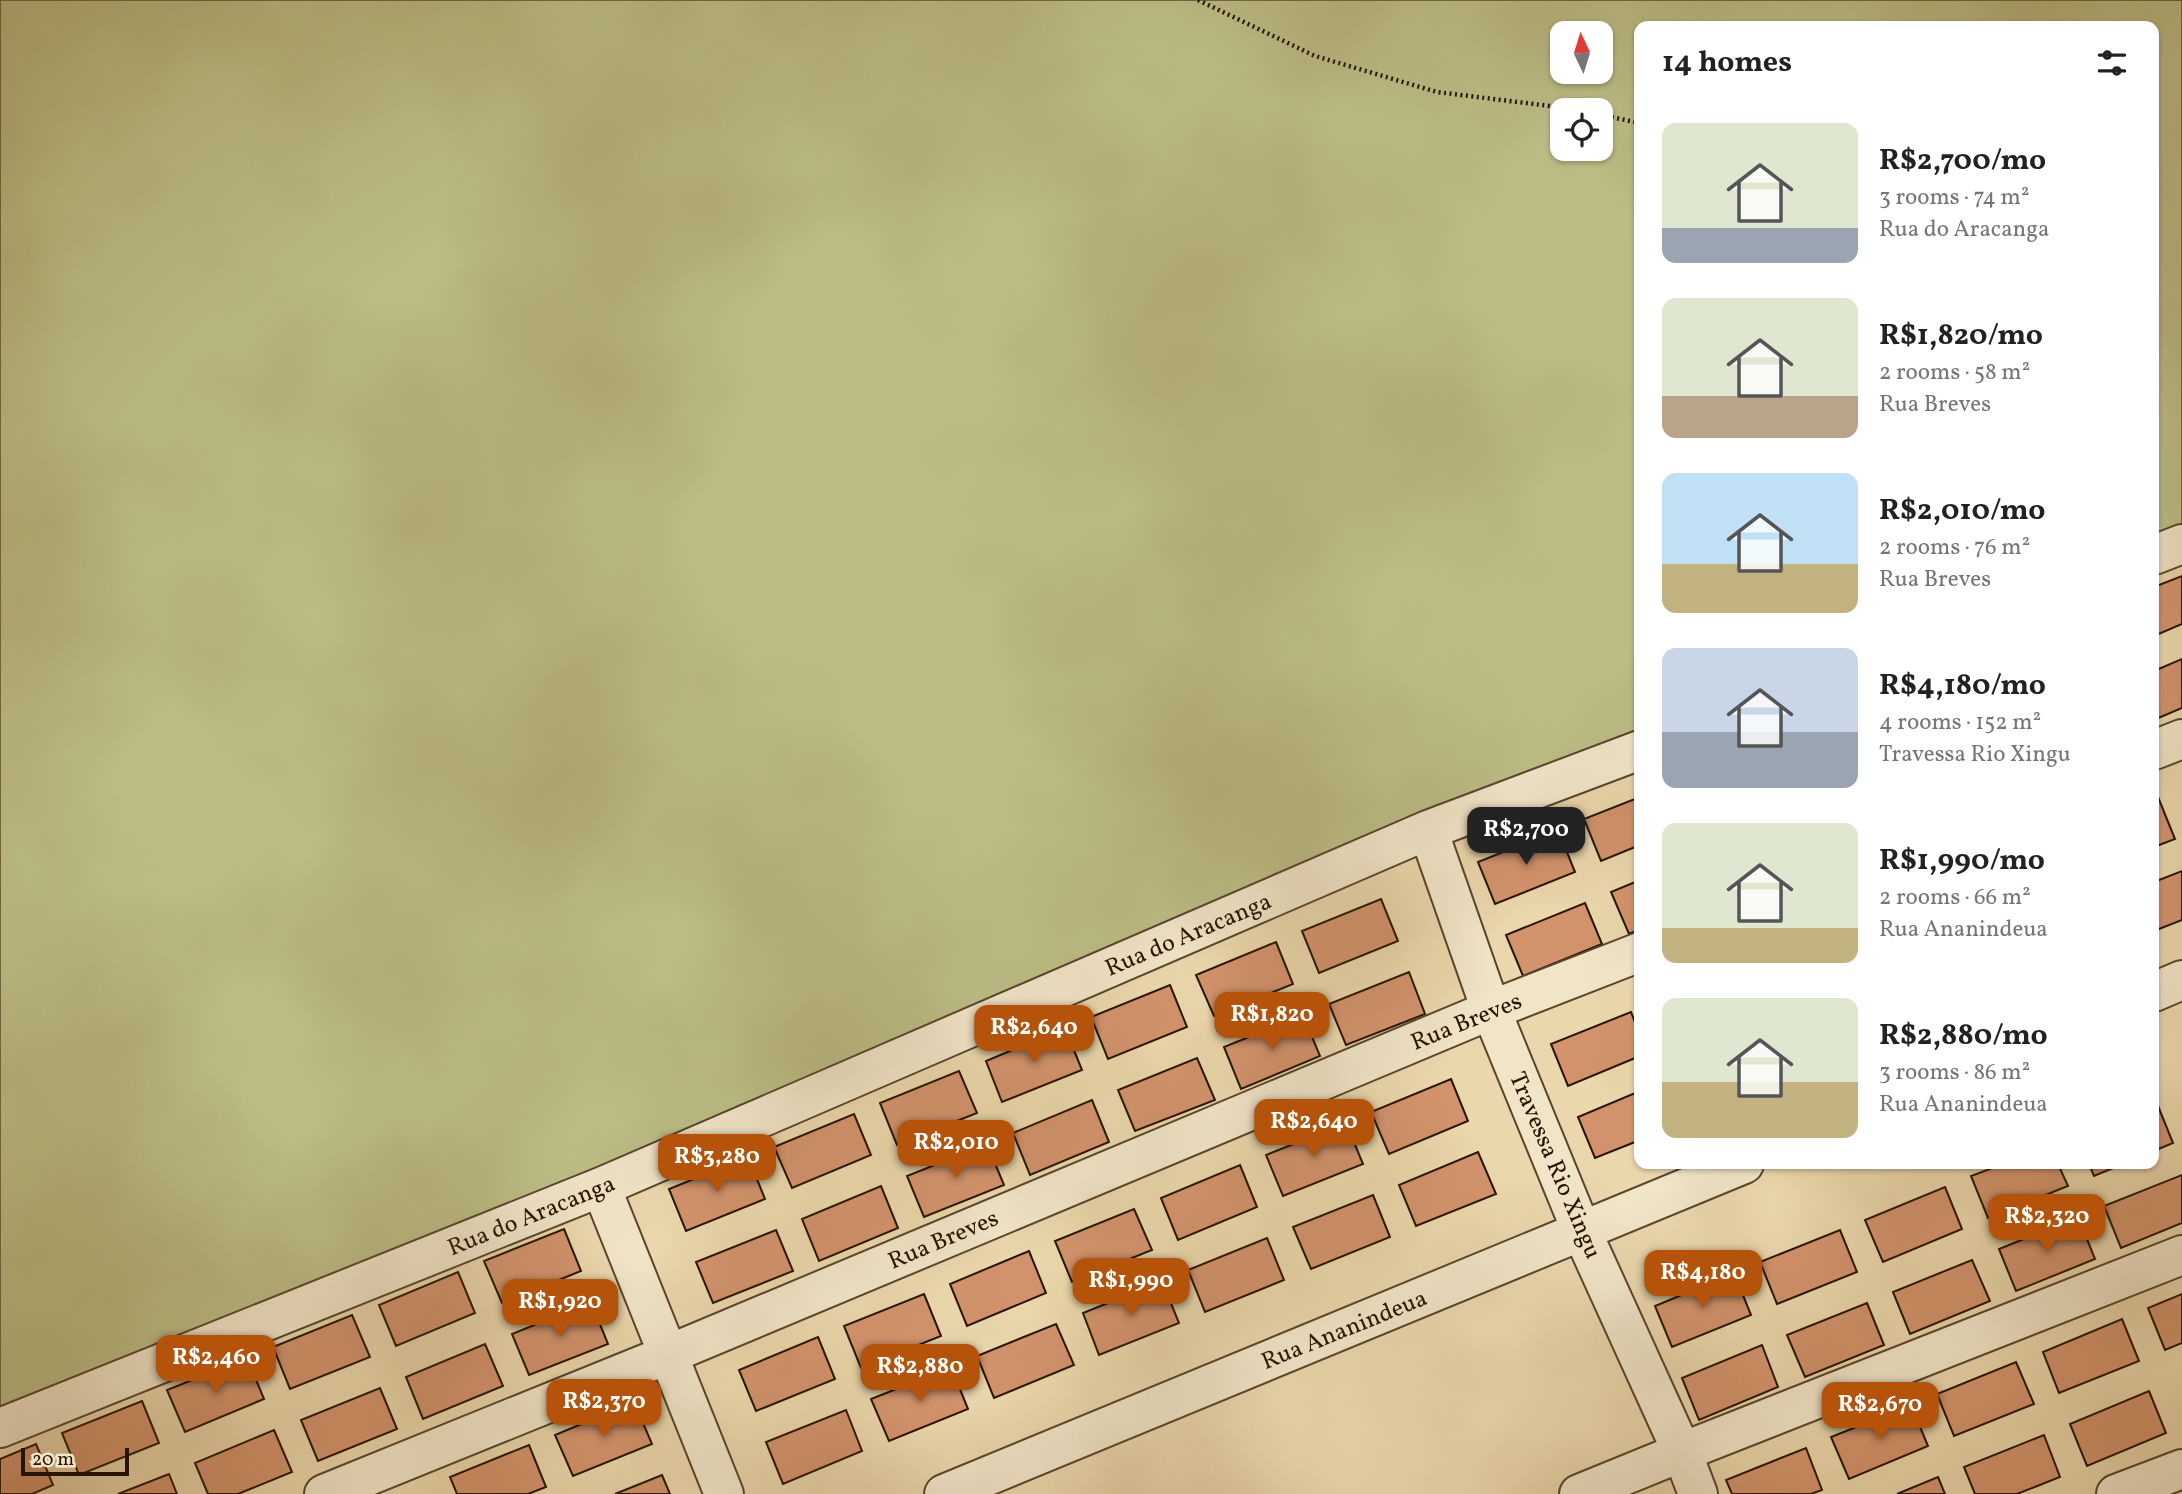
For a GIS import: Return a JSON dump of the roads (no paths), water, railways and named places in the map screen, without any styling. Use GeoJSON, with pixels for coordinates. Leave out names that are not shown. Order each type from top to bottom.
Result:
{"type":"FeatureCollection","features":[{"type":"Feature","properties":{"kind":"street"},"geometry":{"type":"LineString","coordinates":[[2159,553],[2182,544]]}},
{"type":"Feature","properties":{"kind":"street"},"geometry":{"type":"LineString","coordinates":[[2159,748],[2182,739]]}},
{"type":"Feature","properties":{"kind":"street","name":"Rua do Aracanga"},"geometry":{"type":"LineString","coordinates":[[0,1428],[601,1187],[1427,830],[1634,752]]}},
{"type":"Feature","properties":{"kind":"street","name":"Travessa Rio Xingu"},"geometry":{"type":"LineString","coordinates":[[1427,830],[1491,1010],[1582,1232],[1682,1451],[1698,1494]]}},
{"type":"Feature","properties":{"kind":"street","name":"Rua Breves"},"geometry":{"type":"LineString","coordinates":[[324,1494],[667,1355],[1491,1010],[1634,953]]}},
{"type":"Feature","properties":{"kind":"street"},"geometry":{"type":"LineString","coordinates":[[2159,990],[2182,980]]}},
{"type":"Feature","properties":{"kind":"street","name":"Rua Ananindeua"},"geometry":{"type":"LineString","coordinates":[[944,1494],[1732,1169]]}},
{"type":"Feature","properties":{"kind":"street"},"geometry":{"type":"LineString","coordinates":[[601,1187],[724,1494]]}},
{"type":"Feature","properties":{"kind":"street"},"geometry":{"type":"LineString","coordinates":[[1578,1494],[2182,1255]]}},
{"type":"Feature","properties":{"kind":"street"},"geometry":{"type":"LineString","coordinates":[[2116,1494],[2182,1469]]}}]}
